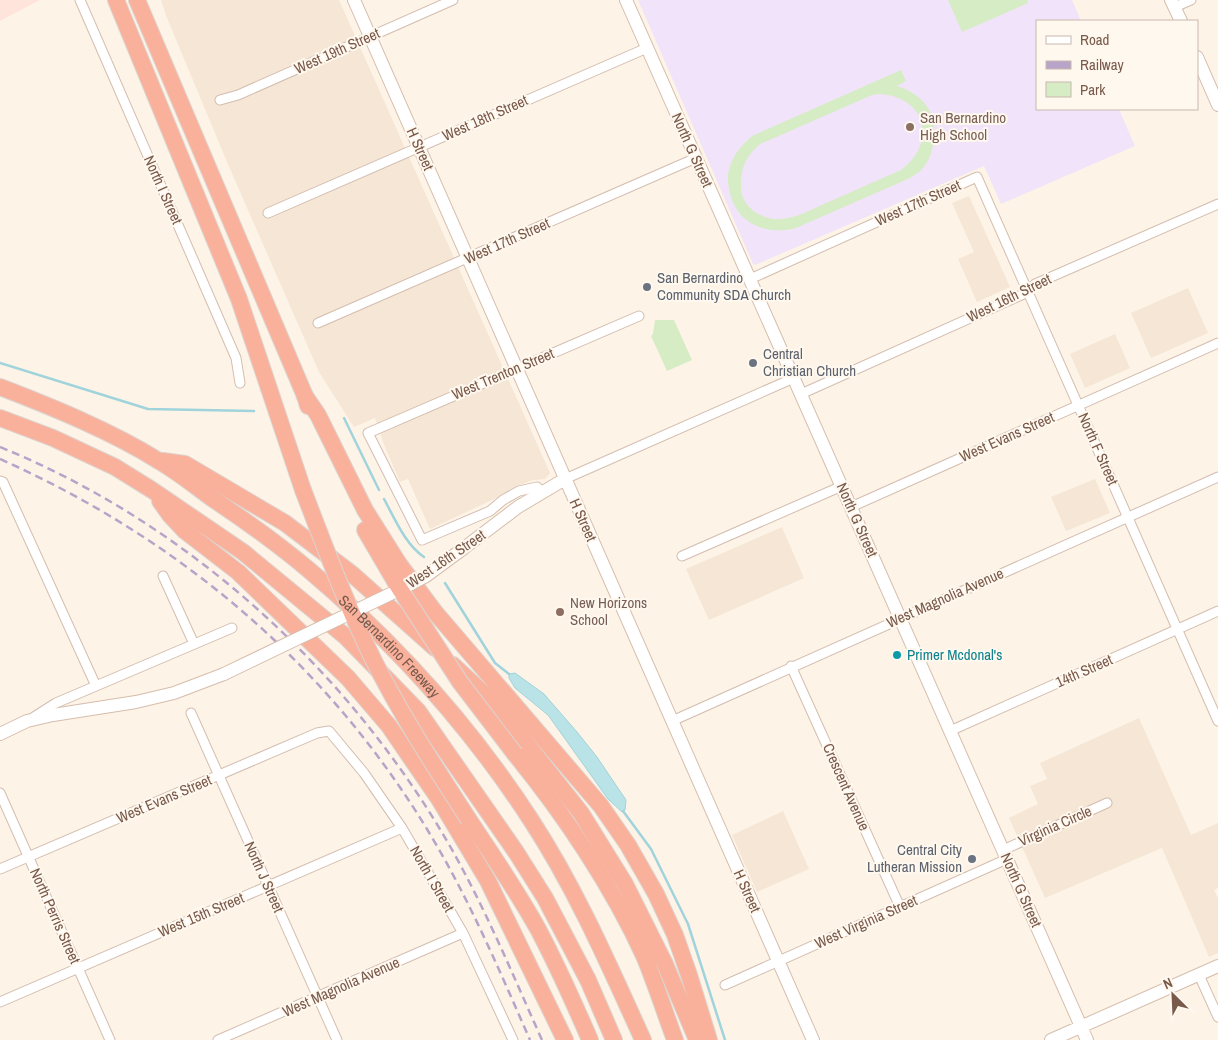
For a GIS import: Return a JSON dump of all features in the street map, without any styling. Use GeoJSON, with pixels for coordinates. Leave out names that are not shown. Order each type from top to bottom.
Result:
{"type":"FeatureCollection","features":[{"type":"Feature","properties":{"kind":"highway"},"geometry":{"type":"LineString","coordinates":[[116,0],[239,299],[303,490],[338,580],[373,659],[425,752],[508,877],[538,929],[590,1040]]}},
{"type":"Feature","properties":{"kind":"highway"},"geometry":{"type":"LineString","coordinates":[[137,0],[305,396],[311,418],[362,523],[396,583],[460,682],[572,831],[616,902],[645,959],[675,1040]]}},
{"type":"Feature","properties":{"kind":"highway"},"geometry":{"type":"LineString","coordinates":[[147,0],[164,62]]}},
{"type":"Feature","properties":{"kind":"highway","name":"San Bernardino Freeway"},"geometry":{"type":"LineString","coordinates":[[0,387],[75,418],[159,460],[244,520],[307,568],[392,646],[451,711],[495,767],[532,821],[568,882],[600,945],[643,1040]]}},
{"type":"Feature","properties":{"kind":"highway"},"geometry":{"type":"LineString","coordinates":[[305,396],[316,412],[365,510],[399,564],[434,611],[601,806],[628,846],[656,894],[675,935],[709,1040]]}},
{"type":"Feature","properties":{"kind":"highway","name":"San Bernardino Freeway"},"geometry":{"type":"LineString","coordinates":[[0,418],[53,438],[115,467],[152,490],[243,552],[345,636],[418,711],[505,837],[545,898],[588,980],[614,1040]]}},
{"type":"Feature","properties":{"kind":"highway"},"geometry":{"type":"LineString","coordinates":[[159,460],[185,464],[285,523],[352,574],[496,705],[581,813],[625,884],[665,964],[697,1040]]}},
{"type":"Feature","properties":{"kind":"highway"},"geometry":{"type":"LineString","coordinates":[[152,490],[170,515],[186,531],[238,572],[288,619],[362,693],[389,726],[439,799],[488,881],[566,1040]]}},
{"type":"Feature","properties":{"kind":"highway"},"geometry":{"type":"LineString","coordinates":[[508,877],[566,1040]]}},
{"type":"Feature","properties":{"kind":"street","name":"North I Street"},"geometry":{"type":"LineString","coordinates":[[80,0],[236,358],[240,382]]}},
{"type":"Feature","properties":{"kind":"street","name":"H Street"},"geometry":{"type":"LineString","coordinates":[[354,0],[813,1040]]}},
{"type":"Feature","properties":{"kind":"street","name":"West 19th Street"},"geometry":{"type":"LineString","coordinates":[[220,100],[238,95],[453,0]]}},
{"type":"Feature","properties":{"kind":"street","name":"North G Street"},"geometry":{"type":"LineString","coordinates":[[626,0],[1087,1040]]}},
{"type":"Feature","properties":{"kind":"street"},"geometry":{"type":"LineString","coordinates":[[1181,20],[1173,4],[1191,0]]}},
{"type":"Feature","properties":{"kind":"street","name":"West 18th Street"},"geometry":{"type":"LineString","coordinates":[[268,213],[647,48]]}},
{"type":"Feature","properties":{"kind":"street"},"geometry":{"type":"LineString","coordinates":[[1198,59],[1218,105]]}},
{"type":"Feature","properties":{"kind":"street","name":"West 17th Street"},"geometry":{"type":"LineString","coordinates":[[318,323],[696,158]]}},
{"type":"Feature","properties":{"kind":"street","name":"West 17th Street"},"geometry":{"type":"LineString","coordinates":[[750,279],[977,177]]}},
{"type":"Feature","properties":{"kind":"street","name":"North F Street"},"geometry":{"type":"LineString","coordinates":[[977,177],[1218,721]]}},
{"type":"Feature","properties":{"kind":"street","name":"West 16th Street"},"geometry":{"type":"LineString","coordinates":[[801,394],[1028,292],[1035,284],[1218,204]]}},
{"type":"Feature","properties":{"kind":"street","name":"West Trenton Street"},"geometry":{"type":"LineString","coordinates":[[542,492],[537,487],[519,490],[490,511],[422,540],[368,433],[639,316]]}},
{"type":"Feature","properties":{"kind":"street","name":"West Evans Street"},"geometry":{"type":"LineString","coordinates":[[851,507],[1218,343]]}},
{"type":"Feature","properties":{"kind":"street","name":"West 16th Street"},"geometry":{"type":"LineString","coordinates":[[27,721],[74,711],[155,698],[200,684],[224,674],[409,585],[441,566],[518,507],[565,479],[794,378]]}},
{"type":"Feature","properties":{"kind":"street","name":"West Magnolia Avenue"},"geometry":{"type":"LineString","coordinates":[[672,720],[1218,477]]}},
{"type":"Feature","properties":{"kind":"street"},"geometry":{"type":"LineString","coordinates":[[1,482],[96,686]]}},
{"type":"Feature","properties":{"kind":"street"},"geometry":{"type":"LineString","coordinates":[[682,556],[842,486]]}},
{"type":"Feature","properties":{"kind":"street"},"geometry":{"type":"LineString","coordinates":[[163,576],[194,644]]}},
{"type":"Feature","properties":{"kind":"street","name":"14th Street"},"geometry":{"type":"LineString","coordinates":[[950,731],[1218,611]]}},
{"type":"Feature","properties":{"kind":"street","name":"West 16th Street"},"geometry":{"type":"LineString","coordinates":[[0,734],[27,721],[56,703],[232,628]]}},
{"type":"Feature","properties":{"kind":"street","name":"Crescent Avenue"},"geometry":{"type":"LineString","coordinates":[[792,666],[900,907]]}},
{"type":"Feature","properties":{"kind":"street","name":"North J Street"},"geometry":{"type":"LineString","coordinates":[[191,713],[337,1040]]}},
{"type":"Feature","properties":{"kind":"street","name":"North I Street"},"geometry":{"type":"LineString","coordinates":[[329,731],[364,773],[402,828],[464,933],[513,1040]]}},
{"type":"Feature","properties":{"kind":"street","name":"West Evans Street"},"geometry":{"type":"LineString","coordinates":[[0,869],[218,775],[317,734],[329,731]]}},
{"type":"Feature","properties":{"kind":"street","name":"North Perris Street"},"geometry":{"type":"LineString","coordinates":[[0,792],[110,1040]]}},
{"type":"Feature","properties":{"kind":"street","name":"Virginia Circle"},"geometry":{"type":"LineString","coordinates":[[1005,854],[1107,803]]}},
{"type":"Feature","properties":{"kind":"street","name":"West 15th Street"},"geometry":{"type":"LineString","coordinates":[[0,1002],[402,828]]}},
{"type":"Feature","properties":{"kind":"street","name":"West Virginia Street"},"geometry":{"type":"LineString","coordinates":[[725,985],[900,907],[1005,854]]}},
{"type":"Feature","properties":{"kind":"street","name":"West Magnolia Avenue"},"geometry":{"type":"LineString","coordinates":[[218,1040],[464,933]]}},
{"type":"Feature","properties":{"kind":"street"},"geometry":{"type":"LineString","coordinates":[[1051,1040],[1218,966]]}},
{"type":"Feature","properties":{"kind":"street"},"geometry":{"type":"LineString","coordinates":[[1199,974],[1218,1017]]}},
{"type":"Feature","properties":{"kind":"shaded area"},"geometry":{"type":"Polygon","coordinates":[[[0,0],[40,0],[0,21],[0,0]]]}},
{"type":"Feature","properties":{"kind":"shaded area"},"geometry":{"type":"Polygon","coordinates":[[[161,0],[339,0],[550,473],[545,479],[533,480],[515,487],[430,529],[408,479],[400,482],[375,418],[354,427],[319,372],[230,169],[161,0]]]}},
{"type":"Feature","properties":{"kind":"shaded area","name":"San Bernardino High School"},"geometry":{"type":"Polygon","coordinates":[[[638,0],[1072,0],[1081,20],[1036,20],[1036,110],[1119,110],[1135,146],[1001,204],[984,166],[755,265],[638,0]]]}},
{"type":"Feature","properties":{"kind":"shaded area"},"geometry":{"type":"Polygon","coordinates":[[[969,196],[1010,287],[977,302],[958,259],[974,252],[952,203],[969,196]]]}},
{"type":"Feature","properties":{"kind":"shaded area"},"geometry":{"type":"Polygon","coordinates":[[[1188,288],[1208,333],[1151,358],[1131,313],[1188,288]]]}},
{"type":"Feature","properties":{"kind":"shaded area"},"geometry":{"type":"Polygon","coordinates":[[[1115,334],[1130,368],[1085,388],[1070,354],[1115,334]]]}},
{"type":"Feature","properties":{"kind":"shaded area"},"geometry":{"type":"Polygon","coordinates":[[[1095,479],[1110,513],[1066,531],[1051,497],[1095,479]]]}},
{"type":"Feature","properties":{"kind":"shaded area"},"geometry":{"type":"Polygon","coordinates":[[[782,527],[804,578],[709,620],[686,569],[782,527]]]}},
{"type":"Feature","properties":{"kind":"shaded area"},"geometry":{"type":"Polygon","coordinates":[[[1139,718],[1191,835],[1218,823],[1218,888],[1214,890],[1218,898],[1218,953],[1209,957],[1162,848],[1045,898],[1009,818],[1038,804],[1030,786],[1047,779],[1040,763],[1139,718]]]}},
{"type":"Feature","properties":{"kind":"shaded area"},"geometry":{"type":"Polygon","coordinates":[[[783,811],[809,869],[757,892],[732,835],[783,811]]]}},
{"type":"Feature","properties":{"kind":"green space"},"geometry":{"type":"Polygon","coordinates":[[[948,0],[1027,0],[1028,3],[962,32],[948,0]]]}},
{"type":"Feature","properties":{"kind":"green space"},"geometry":{"type":"Polygon","coordinates":[[[901,70],[906,81],[897,86],[907,90],[922,101],[928,108],[934,124],[932,148],[928,161],[921,170],[910,178],[796,228],[784,230],[773,230],[753,224],[738,211],[732,201],[728,180],[730,165],[744,144],[752,136],[901,70]],[[879,94],[872,95],[760,144],[751,153],[743,169],[741,187],[745,201],[754,211],[767,218],[787,218],[809,211],[901,170],[913,159],[920,147],[923,135],[921,123],[916,112],[907,103],[895,97],[879,94]]]}},
{"type":"Feature","properties":{"kind":"green space"},"geometry":{"type":"Polygon","coordinates":[[[655,320],[674,320],[692,360],[667,371],[651,336],[655,320]]]}},
{"type":"Feature","properties":{"kind":"water"},"geometry":{"type":"Polygon","coordinates":[[[515,673],[544,694],[577,732],[597,757],[626,800],[625,810],[622,812],[608,799],[548,715],[515,688],[509,678],[509,674],[515,673]]]}},
{"type":"Feature","properties":{"kind":"waterway"},"geometry":{"type":"LineString","coordinates":[[0,363],[148,409],[254,411]]}},
{"type":"Feature","properties":{"kind":"waterway"},"geometry":{"type":"LineString","coordinates":[[344,418],[379,490]]}},
{"type":"Feature","properties":{"kind":"waterway"},"geometry":{"type":"LineString","coordinates":[[384,499],[406,538],[417,552],[424,557]]}},
{"type":"Feature","properties":{"kind":"waterway"},"geometry":{"type":"LineString","coordinates":[[445,583],[495,663],[509,674]]}},
{"type":"Feature","properties":{"kind":"waterway"},"geometry":{"type":"LineString","coordinates":[[623,811],[651,849],[688,924],[725,1040]]}},
{"type":"Feature","properties":{"kind":"railway"},"geometry":{"type":"LineString","coordinates":[[0,447],[69,479],[135,516],[197,559],[256,608],[310,660],[361,717],[406,778],[447,841],[509,964],[542,1040]]}},
{"type":"Feature","properties":{"kind":"railway"},"geometry":{"type":"LineString","coordinates":[[0,459],[67,492],[132,529],[192,571],[249,617],[302,668],[352,723],[396,782],[437,846],[475,917],[530,1040]]}},
{"type":"Feature","properties":{"kind":"place","name":"San Bernardino High School"},"geometry":{"type":"Point","coordinates":[910,127]}},
{"type":"Feature","properties":{"kind":"place","name":"San Bernardino Community SDA Church"},"geometry":{"type":"Point","coordinates":[647,287]}},
{"type":"Feature","properties":{"kind":"place","name":"Central Christian Church"},"geometry":{"type":"Point","coordinates":[753,363]}},
{"type":"Feature","properties":{"kind":"place","name":"New Horizons School"},"geometry":{"type":"Point","coordinates":[560,612]}},
{"type":"Feature","properties":{"kind":"place","name":"Primer Mcdonal's"},"geometry":{"type":"Point","coordinates":[897,655]}},
{"type":"Feature","properties":{"kind":"place","name":"Central City Lutheran Mission"},"geometry":{"type":"Point","coordinates":[972,859]}}]}
